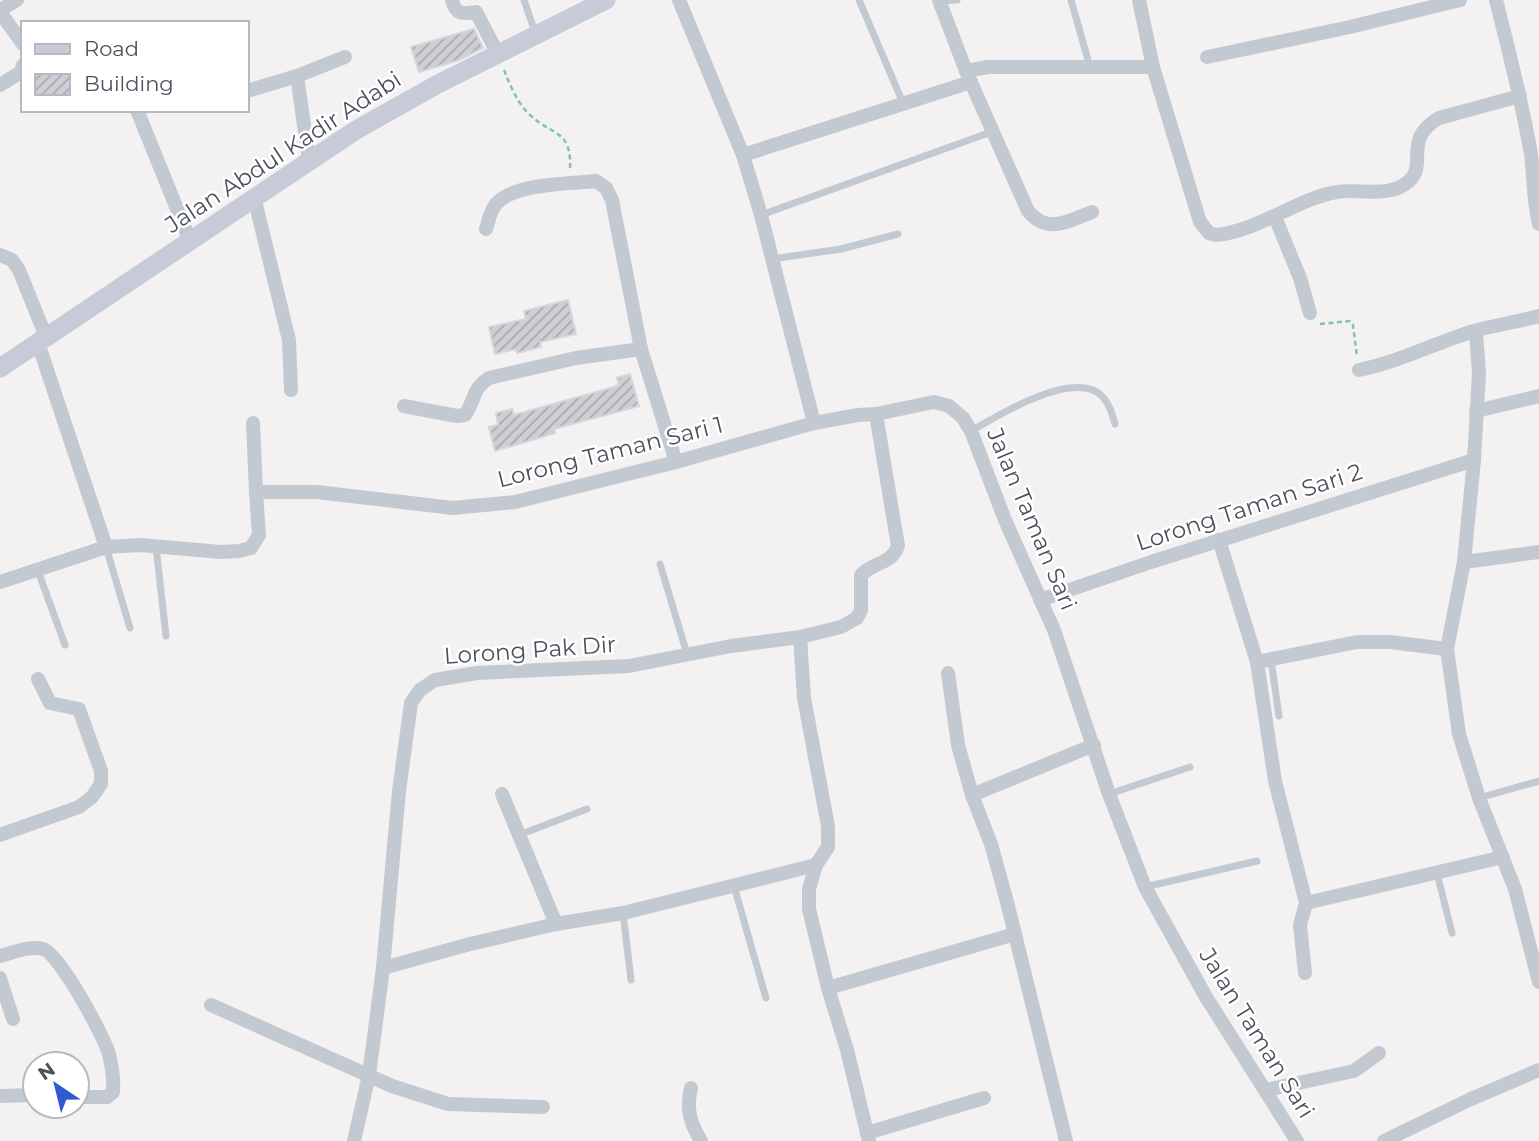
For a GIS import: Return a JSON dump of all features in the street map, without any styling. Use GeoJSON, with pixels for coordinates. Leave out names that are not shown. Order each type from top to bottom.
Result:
{"type":"FeatureCollection","features":[{"type":"Feature","properties":{"kind":"main road","name":"Jalan Abdul Kadir Adabi"},"geometry":{"type":"LineString","coordinates":[[0,368],[309,160],[396,106],[606,0]]}},
{"type":"Feature","properties":{"kind":"street"},"geometry":{"type":"LineString","coordinates":[[17,0],[0,11],[21,41]]}},
{"type":"Feature","properties":{"kind":"street"},"geometry":{"type":"LineString","coordinates":[[452,0],[458,13],[475,6],[498,54]]}},
{"type":"Feature","properties":{"kind":"street"},"geometry":{"type":"LineString","coordinates":[[679,0],[743,155],[814,423]]}},
{"type":"Feature","properties":{"kind":"street"},"geometry":{"type":"LineString","coordinates":[[939,0],[1028,211],[1039,222],[1047,225],[1057,225],[1092,212]]}},
{"type":"Feature","properties":{"kind":"street"},"geometry":{"type":"LineString","coordinates":[[1139,0],[1153,67],[1200,222],[1203,228],[1216,235],[1275,217],[1337,192],[1388,191],[1404,186],[1413,178],[1417,141],[1430,123],[1439,118],[1520,96]]}},
{"type":"Feature","properties":{"kind":"street"},"geometry":{"type":"LineString","coordinates":[[1207,57],[1411,6],[1460,0]]}},
{"type":"Feature","properties":{"kind":"street"},"geometry":{"type":"LineString","coordinates":[[1496,0],[1520,96],[1539,224]]}},
{"type":"Feature","properties":{"kind":"street"},"geometry":{"type":"LineString","coordinates":[[248,91],[297,76],[345,57]]}},
{"type":"Feature","properties":{"kind":"street"},"geometry":{"type":"LineString","coordinates":[[743,155],[903,103],[988,67],[1153,67]]}},
{"type":"Feature","properties":{"kind":"street"},"geometry":{"type":"LineString","coordinates":[[0,85],[21,72]]}},
{"type":"Feature","properties":{"kind":"street"},"geometry":{"type":"LineString","coordinates":[[297,76],[309,160]]}},
{"type":"Feature","properties":{"kind":"street"},"geometry":{"type":"LineString","coordinates":[[138,112],[190,240]]}},
{"type":"Feature","properties":{"kind":"street"},"geometry":{"type":"LineString","coordinates":[[486,229],[497,203],[522,189],[596,181],[606,188],[612,200],[641,349],[676,462]]}},
{"type":"Feature","properties":{"kind":"street"},"geometry":{"type":"LineString","coordinates":[[254,197],[289,340],[292,390]]}},
{"type":"Feature","properties":{"kind":"street"},"geometry":{"type":"LineString","coordinates":[[1275,217],[1300,278],[1310,313]]}},
{"type":"Feature","properties":{"kind":"street"},"geometry":{"type":"LineString","coordinates":[[0,255],[12,260],[19,270],[106,547]]}},
{"type":"Feature","properties":{"kind":"street"},"geometry":{"type":"LineString","coordinates":[[1359,370],[1402,359],[1476,331],[1539,316]]}},
{"type":"Feature","properties":{"kind":"street"},"geometry":{"type":"LineString","coordinates":[[1476,331],[1479,374],[1474,460],[1464,562],[1447,649],[1459,734],[1479,798],[1533,931],[1539,982]]}},
{"type":"Feature","properties":{"kind":"street"},"geometry":{"type":"LineString","coordinates":[[404,406],[457,416],[465,415],[473,393],[489,378],[576,358],[641,349]]}},
{"type":"Feature","properties":{"kind":"street"},"geometry":{"type":"LineString","coordinates":[[1476,411],[1539,396]]}},
{"type":"Feature","properties":{"kind":"street","name":"Jalan Taman Sari"},"geometry":{"type":"LineString","coordinates":[[814,423],[934,402],[949,406],[963,418],[971,431],[1005,520],[1054,630],[1109,794],[1145,887],[1206,997],[1297,1141]]}},
{"type":"Feature","properties":{"kind":"street","name":"Lorong Pak Dir"},"geometry":{"type":"LineString","coordinates":[[354,1141],[369,1075],[383,968],[402,766],[411,703],[420,690],[435,680],[477,673],[629,666],[731,646],[800,637],[841,627],[858,618],[861,610],[861,575],[866,569],[895,555],[898,546],[876,414]]}},
{"type":"Feature","properties":{"kind":"street"},"geometry":{"type":"LineString","coordinates":[[0,582],[106,547],[221,551],[251,548],[259,535],[253,423]]}},
{"type":"Feature","properties":{"kind":"street","name":"Lorong Taman Sari 1"},"geometry":{"type":"LineString","coordinates":[[256,492],[317,492],[453,508],[514,502],[676,462],[814,423]]}},
{"type":"Feature","properties":{"kind":"street","name":"Lorong Taman Sari 2"},"geometry":{"type":"LineString","coordinates":[[1040,600],[1219,540],[1474,460]]}},
{"type":"Feature","properties":{"kind":"street"},"geometry":{"type":"LineString","coordinates":[[1219,540],[1264,661],[1275,781],[1306,903],[1300,925],[1305,974]]}},
{"type":"Feature","properties":{"kind":"street"},"geometry":{"type":"LineString","coordinates":[[1464,562],[1539,552]]}},
{"type":"Feature","properties":{"kind":"street"},"geometry":{"type":"LineString","coordinates":[[800,637],[804,698],[828,827],[828,847],[816,864],[809,889],[808,909],[868,1137],[984,1098]]}},
{"type":"Feature","properties":{"kind":"street"},"geometry":{"type":"LineString","coordinates":[[1264,661],[1357,642],[1390,642],[1447,649]]}},
{"type":"Feature","properties":{"kind":"street"},"geometry":{"type":"LineString","coordinates":[[948,673],[958,745],[972,795],[991,844],[1066,1141]]}},
{"type":"Feature","properties":{"kind":"street"},"geometry":{"type":"LineString","coordinates":[[0,835],[47,816],[79,807],[92,797],[101,784],[101,771],[79,709],[50,703],[38,679]]}},
{"type":"Feature","properties":{"kind":"street"},"geometry":{"type":"LineString","coordinates":[[972,795],[1094,745]]}},
{"type":"Feature","properties":{"kind":"street"},"geometry":{"type":"LineString","coordinates":[[502,794],[556,924]]}},
{"type":"Feature","properties":{"kind":"street"},"geometry":{"type":"LineString","coordinates":[[1306,903],[1503,857]]}},
{"type":"Feature","properties":{"kind":"street"},"geometry":{"type":"LineString","coordinates":[[383,968],[470,944],[556,924],[623,913],[816,864]]}},
{"type":"Feature","properties":{"kind":"street"},"geometry":{"type":"LineString","coordinates":[[828,988],[1015,934]]}},
{"type":"Feature","properties":{"kind":"street"},"geometry":{"type":"LineString","coordinates":[[0,956],[31,948],[46,949],[58,961],[108,1052],[114,1082],[113,1092],[107,1097],[91,1097]]}},
{"type":"Feature","properties":{"kind":"street"},"geometry":{"type":"LineString","coordinates":[[0,978],[13,1019]]}},
{"type":"Feature","properties":{"kind":"street"},"geometry":{"type":"LineString","coordinates":[[211,1005],[391,1086],[448,1104],[543,1107]]}},
{"type":"Feature","properties":{"kind":"street"},"geometry":{"type":"LineString","coordinates":[[1266,1090],[1354,1071],[1379,1053]]}},
{"type":"Feature","properties":{"kind":"street"},"geometry":{"type":"LineString","coordinates":[[1384,1141],[1539,1070]]}},
{"type":"Feature","properties":{"kind":"street"},"geometry":{"type":"LineString","coordinates":[[691,1088],[687,1103],[701,1141]]}},
{"type":"Feature","properties":{"kind":"street"},"geometry":{"type":"LineString","coordinates":[[0,1096],[21,1095]]}},
{"type":"Feature","properties":{"kind":"lane"},"geometry":{"type":"LineString","coordinates":[[524,0],[536,34]]}},
{"type":"Feature","properties":{"kind":"lane"},"geometry":{"type":"LineString","coordinates":[[859,0],[903,103]]}},
{"type":"Feature","properties":{"kind":"lane"},"geometry":{"type":"LineString","coordinates":[[939,0],[957,0]]}},
{"type":"Feature","properties":{"kind":"lane"},"geometry":{"type":"LineString","coordinates":[[1071,0],[1090,67]]}},
{"type":"Feature","properties":{"kind":"lane"},"geometry":{"type":"LineString","coordinates":[[761,215],[994,131]]}},
{"type":"Feature","properties":{"kind":"lane"},"geometry":{"type":"LineString","coordinates":[[772,259],[841,249],[898,234]]}},
{"type":"Feature","properties":{"kind":"lane"},"geometry":{"type":"LineString","coordinates":[[971,431],[1033,398],[1084,388],[1098,393],[1109,406],[1115,424]]}},
{"type":"Feature","properties":{"kind":"lane"},"geometry":{"type":"LineString","coordinates":[[106,547],[130,628]]}},
{"type":"Feature","properties":{"kind":"lane"},"geometry":{"type":"LineString","coordinates":[[156,547],[166,636]]}},
{"type":"Feature","properties":{"kind":"lane"},"geometry":{"type":"LineString","coordinates":[[660,564],[687,654]]}},
{"type":"Feature","properties":{"kind":"lane"},"geometry":{"type":"LineString","coordinates":[[38,571],[65,645]]}},
{"type":"Feature","properties":{"kind":"lane"},"geometry":{"type":"LineString","coordinates":[[1264,661],[1279,716]]}},
{"type":"Feature","properties":{"kind":"lane"},"geometry":{"type":"LineString","coordinates":[[1109,794],[1189,767]]}},
{"type":"Feature","properties":{"kind":"lane"},"geometry":{"type":"LineString","coordinates":[[1479,798],[1539,782]]}},
{"type":"Feature","properties":{"kind":"lane"},"geometry":{"type":"LineString","coordinates":[[520,835],[587,810]]}},
{"type":"Feature","properties":{"kind":"lane"},"geometry":{"type":"LineString","coordinates":[[1145,887],[1256,861]]}},
{"type":"Feature","properties":{"kind":"lane"},"geometry":{"type":"LineString","coordinates":[[1437,873],[1452,933]]}},
{"type":"Feature","properties":{"kind":"lane"},"geometry":{"type":"LineString","coordinates":[[734,886],[766,998]]}},
{"type":"Feature","properties":{"kind":"lane"},"geometry":{"type":"LineString","coordinates":[[623,913],[631,980]]}},
{"type":"Feature","properties":{"kind":"path"},"geometry":{"type":"LineString","coordinates":[[498,54],[510,84],[526,111],[559,135],[566,142],[570,154]]}},
{"type":"Feature","properties":{"kind":"path"},"geometry":{"type":"LineString","coordinates":[[1310,313],[1322,324],[1350,321],[1353,325],[1359,370]]}},
{"type":"Feature","properties":{"kind":"building"},"geometry":{"type":"Polygon","coordinates":[[[474,29],[483,48],[459,60],[419,72],[411,47],[474,29]]]}},
{"type":"Feature","properties":{"kind":"building"},"geometry":{"type":"Polygon","coordinates":[[[568,300],[576,334],[540,342],[541,347],[517,353],[516,349],[495,354],[489,327],[526,319],[524,311],[568,300]]]}},
{"type":"Feature","properties":{"kind":"building"},"geometry":{"type":"Polygon","coordinates":[[[630,374],[639,406],[554,429],[555,433],[495,451],[489,427],[498,425],[496,413],[512,409],[514,415],[607,389],[619,385],[617,378],[630,374]]]}}]}
